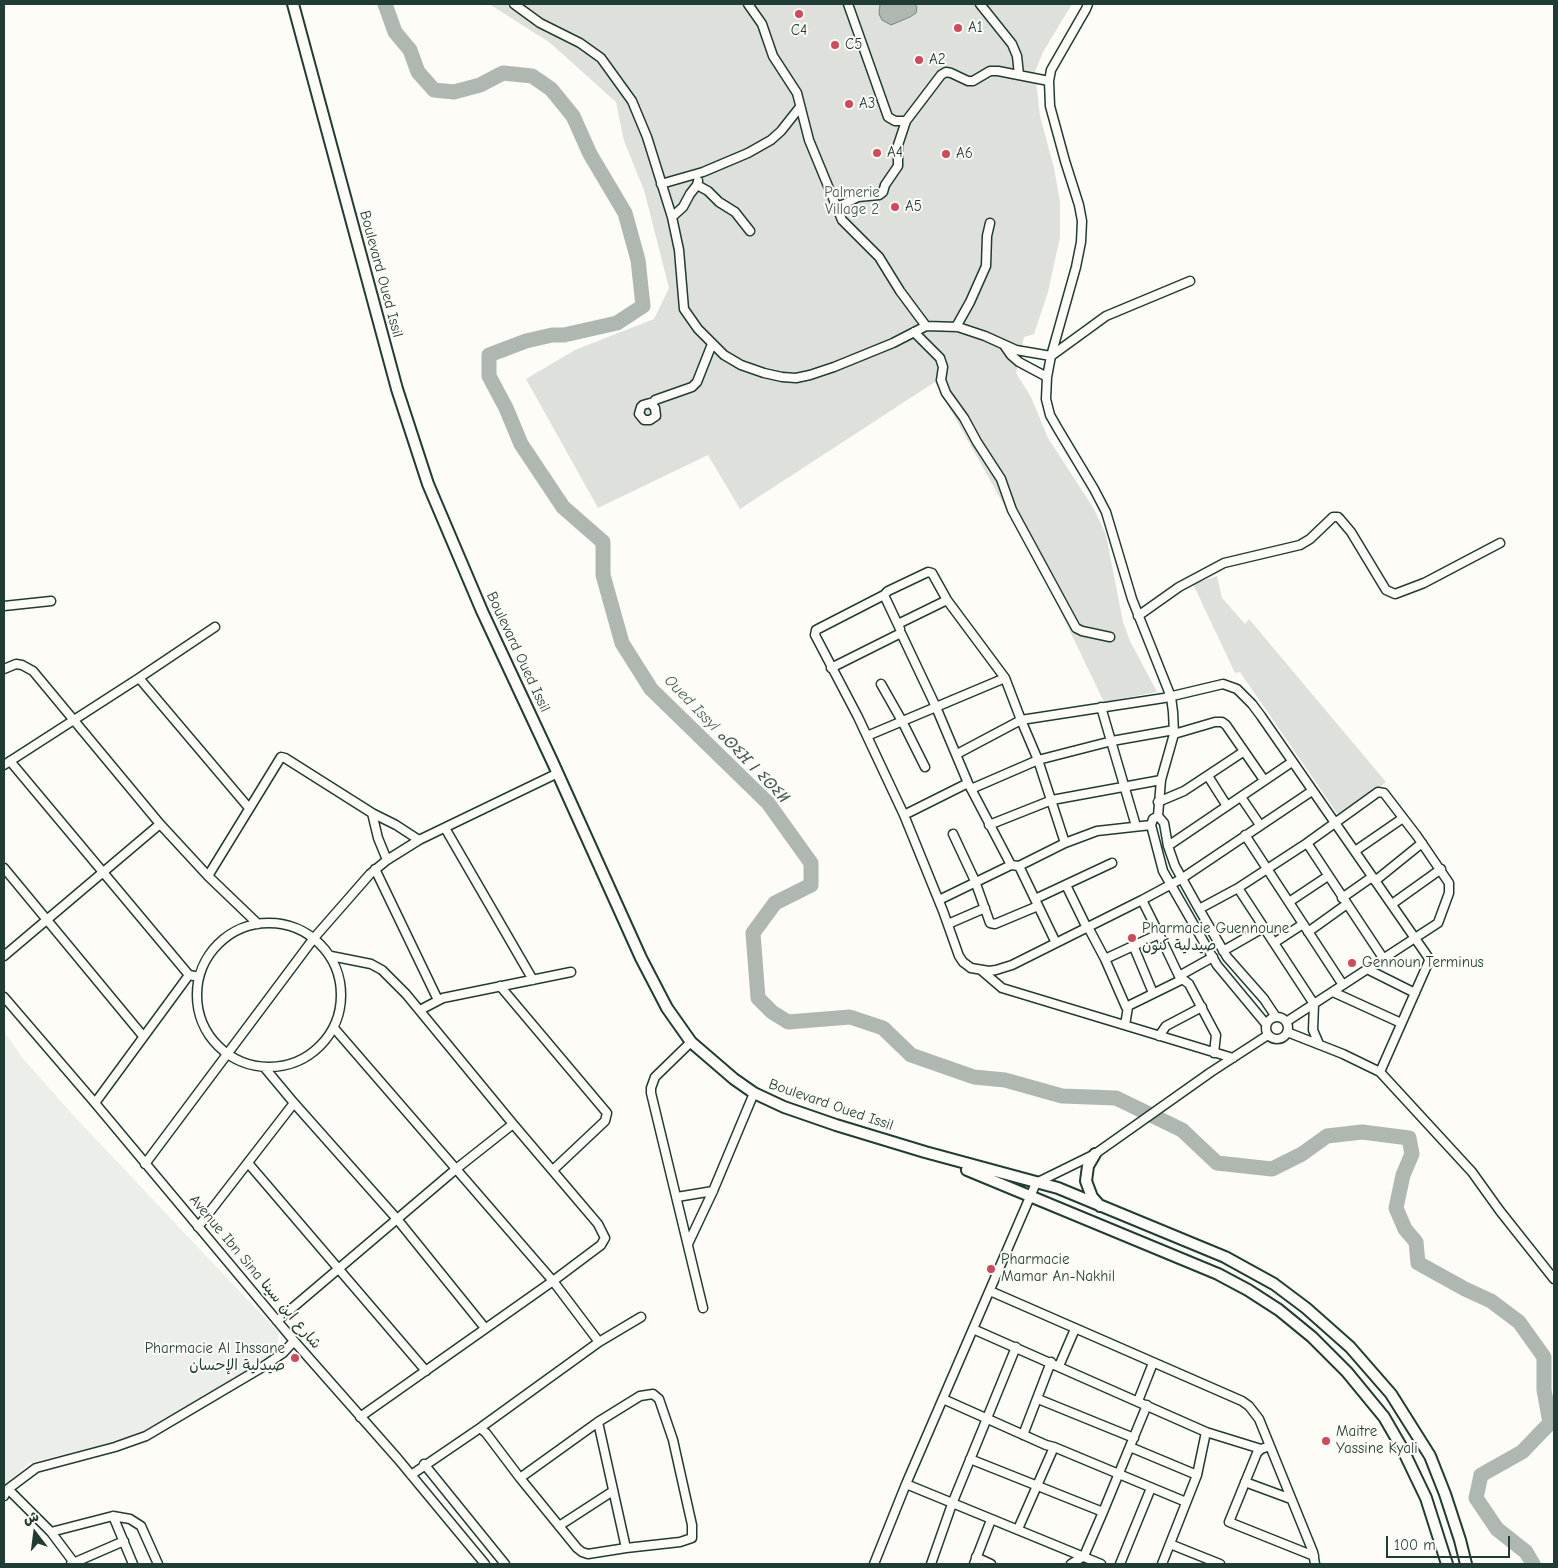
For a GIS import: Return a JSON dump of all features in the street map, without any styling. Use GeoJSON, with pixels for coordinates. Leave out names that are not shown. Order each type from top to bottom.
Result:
{"type":"FeatureCollection","features":[{"type":"Feature","properties":{"kind":"main road","name":"Boulevard Oued Issil"},"geometry":{"type":"LineString","coordinates":[[292,4],[397,389],[428,484],[482,611],[558,773],[641,958],[667,1008],[691,1042],[714,1064],[754,1093],[784,1107],[925,1152],[1058,1188],[1100,1207],[1225,1257],[1274,1284],[1306,1308],[1350,1347],[1391,1394],[1430,1456],[1445,1494],[1466,1564]]}},
{"type":"Feature","properties":{"kind":"main road","name":"Boulevard Oued Issil"},"geometry":{"type":"LineString","coordinates":[[925,1152],[1218,1274],[1279,1310],[1312,1338],[1347,1372],[1384,1417],[1426,1498],[1447,1564]]}},
{"type":"Feature","properties":{"kind":"main road"},"geometry":{"type":"LineString","coordinates":[[1095,1154],[1088,1166],[1086,1180],[1092,1197],[1100,1207]]}},
{"type":"Feature","properties":{"kind":"street"},"geometry":{"type":"LineString","coordinates":[[514,4],[540,23],[580,43],[601,58],[632,101],[647,136],[672,217],[679,250],[684,309],[698,330],[712,344],[724,355],[741,365],[764,373],[796,378],[834,368],[926,326],[956,327],[981,334],[1021,351],[1051,356],[1106,316],[1190,281]]}},
{"type":"Feature","properties":{"kind":"street"},"geometry":{"type":"LineString","coordinates":[[748,4],[762,24],[773,56],[792,84],[809,140],[842,220],[879,256],[900,291],[926,326]]}},
{"type":"Feature","properties":{"kind":"street"},"geometry":{"type":"LineString","coordinates":[[848,4],[888,117],[895,122],[906,121]]}},
{"type":"Feature","properties":{"kind":"street"},"geometry":{"type":"LineString","coordinates":[[980,4],[1012,44],[1017,56],[1019,75]]}},
{"type":"Feature","properties":{"kind":"street"},"geometry":{"type":"LineString","coordinates":[[1088,4],[1051,70],[1049,81],[1050,106],[1082,221],[1081,242],[1076,267],[1051,356],[1047,377],[1046,399],[1050,414],[1106,512],[1138,616],[1171,697],[1174,712],[1174,732],[1161,780],[1158,816],[1164,823],[1174,866],[1224,951],[1264,999],[1276,1017],[1286,1022]]}},
{"type":"Feature","properties":{"kind":"street"},"geometry":{"type":"LineString","coordinates":[[836,208],[858,197],[879,195],[883,192],[898,166],[898,145],[906,121],[941,75],[946,72],[968,81],[973,81],[990,71],[1049,81]]}},
{"type":"Feature","properties":{"kind":"street"},"geometry":{"type":"LineString","coordinates":[[661,184],[699,173],[748,154],[771,140],[781,131],[800,107]]}},
{"type":"Feature","properties":{"kind":"street"},"geometry":{"type":"LineString","coordinates":[[672,217],[683,207],[697,185],[699,173]]}},
{"type":"Feature","properties":{"kind":"street"},"geometry":{"type":"LineString","coordinates":[[697,185],[735,212],[750,230]]}},
{"type":"Feature","properties":{"kind":"street"},"geometry":{"type":"LineString","coordinates":[[956,327],[970,302],[986,266],[987,236],[990,223]]}},
{"type":"Feature","properties":{"kind":"street"},"geometry":{"type":"LineString","coordinates":[[914,332],[940,358],[943,367],[941,380],[946,393],[964,418],[1001,479],[1006,497],[1016,517],[1076,628],[1110,637]]}},
{"type":"Feature","properties":{"kind":"street"},"geometry":{"type":"LineString","coordinates":[[652,405],[655,400],[692,387],[697,382],[712,344]]}},
{"type":"Feature","properties":{"kind":"street"},"geometry":{"type":"LineString","coordinates":[[1004,345],[1011,356],[1019,362],[1047,377]]}},
{"type":"Feature","properties":{"kind":"street"},"geometry":{"type":"LineString","coordinates":[[1138,616],[1179,587],[1224,563],[1300,545],[1310,539],[1333,517],[1338,516],[1351,532],[1386,590],[1394,594],[1424,583],[1500,543]]}},
{"type":"Feature","properties":{"kind":"street"},"geometry":{"type":"LineString","coordinates":[[1065,843],[1038,760],[1020,720],[1005,678],[947,600],[932,573],[928,572],[888,591],[884,595],[816,630],[815,635],[847,695],[904,815],[963,962],[971,968],[989,971],[1004,968],[1142,900],[1181,879],[1312,791]]}},
{"type":"Feature","properties":{"kind":"street"},"geometry":{"type":"LineString","coordinates":[[884,595],[989,825],[1036,902],[1056,943]]}},
{"type":"Feature","properties":{"kind":"street"},"geometry":{"type":"LineString","coordinates":[[898,624],[947,600]]}},
{"type":"Feature","properties":{"kind":"street"},"geometry":{"type":"LineString","coordinates":[[4,606],[51,601]]}},
{"type":"Feature","properties":{"kind":"street"},"geometry":{"type":"LineString","coordinates":[[200,977],[189,976],[7,763],[215,627]]}},
{"type":"Feature","properties":{"kind":"street"},"geometry":{"type":"LineString","coordinates":[[831,668],[902,633]]}},
{"type":"Feature","properties":{"kind":"street"},"geometry":{"type":"LineString","coordinates":[[4,669],[16,664],[28,667],[33,671],[160,824],[208,876],[258,924]]}},
{"type":"Feature","properties":{"kind":"street"},"geometry":{"type":"LineString","coordinates":[[139,678],[249,808]]}},
{"type":"Feature","properties":{"kind":"street"},"geometry":{"type":"LineString","coordinates":[[867,736],[1005,678]]}},
{"type":"Feature","properties":{"kind":"street"},"geometry":{"type":"LineString","coordinates":[[881,684],[925,766]]}},
{"type":"Feature","properties":{"kind":"street"},"geometry":{"type":"LineString","coordinates":[[957,754],[1020,720],[1171,697],[1223,684],[1230,686],[1243,695],[1252,704],[1428,957],[1429,961],[1380,1072]]}},
{"type":"Feature","properties":{"kind":"street"},"geometry":{"type":"LineString","coordinates":[[1101,707],[1136,826]]}},
{"type":"Feature","properties":{"kind":"street"},"geometry":{"type":"LineString","coordinates":[[904,815],[970,786],[1038,760],[1112,741],[1174,732],[1215,722],[1222,722],[1226,725],[1264,780]]}},
{"type":"Feature","properties":{"kind":"street"},"geometry":{"type":"LineString","coordinates":[[1158,802],[1184,791],[1243,752]]}},
{"type":"Feature","properties":{"kind":"street"},"geometry":{"type":"LineString","coordinates":[[208,876],[279,759],[283,757],[419,840]]}},
{"type":"Feature","properties":{"kind":"street"},"geometry":{"type":"LineString","coordinates":[[1168,846],[1292,762]]}},
{"type":"Feature","properties":{"kind":"street"},"geometry":{"type":"LineString","coordinates":[[145,1164],[314,938],[375,869],[419,840],[558,773]]}},
{"type":"Feature","properties":{"kind":"street"},"geometry":{"type":"LineString","coordinates":[[1208,776],[1227,806]]}},
{"type":"Feature","properties":{"kind":"street"},"geometry":{"type":"LineString","coordinates":[[989,825],[1052,800],[1161,780]]}},
{"type":"Feature","properties":{"kind":"street"},"geometry":{"type":"LineString","coordinates":[[1199,909],[1238,888],[1380,792],[1384,793],[1441,869],[1450,886],[1441,918],[1436,926],[1383,958],[1286,1022]]}},
{"type":"Feature","properties":{"kind":"street"},"geometry":{"type":"LineString","coordinates":[[1241,797],[1260,825]]}},
{"type":"Feature","properties":{"kind":"street"},"geometry":{"type":"LineString","coordinates":[[372,813],[387,860]]}},
{"type":"Feature","properties":{"kind":"street"},"geometry":{"type":"LineString","coordinates":[[1158,816],[1151,825],[1163,871],[1213,958],[1266,1024],[1268,1035],[1274,1039],[1281,1038],[1287,1032],[1286,1022]]}},
{"type":"Feature","properties":{"kind":"street"},"geometry":{"type":"LineString","coordinates":[[1355,851],[1403,818]]}},
{"type":"Feature","properties":{"kind":"street"},"geometry":{"type":"LineString","coordinates":[[4,956],[160,824]]}},
{"type":"Feature","properties":{"kind":"street"},"geometry":{"type":"LineString","coordinates":[[939,900],[975,881],[1015,866],[1065,843],[1105,829],[1151,825]]}},
{"type":"Feature","properties":{"kind":"street"},"geometry":{"type":"LineString","coordinates":[[445,828],[533,980]]}},
{"type":"Feature","properties":{"kind":"street"},"geometry":{"type":"LineString","coordinates":[[953,834],[975,881],[990,923],[994,924],[1066,885],[1112,863]]}},
{"type":"Feature","properties":{"kind":"street"},"geometry":{"type":"LineString","coordinates":[[1246,835],[1343,985]]}},
{"type":"Feature","properties":{"kind":"street"},"geometry":{"type":"LineString","coordinates":[[1307,842],[1383,958]]}},
{"type":"Feature","properties":{"kind":"street"},"geometry":{"type":"LineString","coordinates":[[1308,932],[1345,901],[1422,843]]}},
{"type":"Feature","properties":{"kind":"street"},"geometry":{"type":"LineString","coordinates":[[4,868],[143,1036]]}},
{"type":"Feature","properties":{"kind":"street"},"geometry":{"type":"LineString","coordinates":[[375,869],[438,1000]]}},
{"type":"Feature","properties":{"kind":"street"},"geometry":{"type":"LineString","coordinates":[[1392,904],[1441,869]]}},
{"type":"Feature","properties":{"kind":"street"},"geometry":{"type":"LineString","coordinates":[[1289,902],[1328,876]]}},
{"type":"Feature","properties":{"kind":"street"},"geometry":{"type":"LineString","coordinates":[[1066,885],[1105,959],[1124,1006],[1128,1007]]}},
{"type":"Feature","properties":{"kind":"street"},"geometry":{"type":"LineString","coordinates":[[1238,888],[1314,1004],[1313,1030],[1319,1044]]}},
{"type":"Feature","properties":{"kind":"street"},"geometry":{"type":"LineString","coordinates":[[1142,900],[1181,978],[1189,984],[1216,1035],[1214,1053]]}},
{"type":"Feature","properties":{"kind":"street"},"geometry":{"type":"LineString","coordinates":[[948,924],[985,908]]}},
{"type":"Feature","properties":{"kind":"street"},"geometry":{"type":"LineString","coordinates":[[258,924],[286,925],[314,938],[330,956],[340,979],[342,1004],[334,1028],[322,1045],[305,1058],[285,1066],[264,1068],[245,1063],[227,1054],[212,1039],[201,1020],[197,999],[204,964],[221,942],[232,934],[258,924]]}},
{"type":"Feature","properties":{"kind":"street"},"geometry":{"type":"LineString","coordinates":[[1274,943],[1303,924]]}},
{"type":"Feature","properties":{"kind":"street"},"geometry":{"type":"LineString","coordinates":[[1224,951],[1263,928]]}},
{"type":"Feature","properties":{"kind":"street"},"geometry":{"type":"LineString","coordinates":[[1105,959],[1159,934]]}},
{"type":"Feature","properties":{"kind":"street"},"geometry":{"type":"LineString","coordinates":[[1133,946],[1153,993]]}},
{"type":"Feature","properties":{"kind":"street"},"geometry":{"type":"LineString","coordinates":[[330,956],[371,964],[382,970],[420,1010],[598,1224],[606,1238],[601,1245],[553,1281],[360,1417]]}},
{"type":"Feature","properties":{"kind":"street"},"geometry":{"type":"LineString","coordinates":[[1124,1026],[1128,1007],[1213,958]]}},
{"type":"Feature","properties":{"kind":"street"},"geometry":{"type":"LineString","coordinates":[[1367,969],[1415,993]]}},
{"type":"Feature","properties":{"kind":"street"},"geometry":{"type":"LineString","coordinates":[[981,970],[1002,988],[1233,1058]]}},
{"type":"Feature","properties":{"kind":"street"},"geometry":{"type":"LineString","coordinates":[[420,1010],[438,1000],[571,972]]}},
{"type":"Feature","properties":{"kind":"street"},"geometry":{"type":"LineString","coordinates":[[95,1103],[189,976]]}},
{"type":"Feature","properties":{"kind":"street"},"geometry":{"type":"LineString","coordinates":[[500,986],[606,1113],[605,1121],[552,1170]]}},
{"type":"Feature","properties":{"kind":"street"},"geometry":{"type":"LineString","coordinates":[[1333,992],[1402,1023]]}},
{"type":"Feature","properties":{"kind":"street","name":"Avenue Ibn Sina شارع ابن سينا"},"geometry":{"type":"LineString","coordinates":[[4,997],[485,1564]]}},
{"type":"Feature","properties":{"kind":"street"},"geometry":{"type":"LineString","coordinates":[[1159,1036],[1166,1026],[1202,1007]]}},
{"type":"Feature","properties":{"kind":"street"},"geometry":{"type":"LineString","coordinates":[[1266,1024],[1276,1017]]}},
{"type":"Feature","properties":{"kind":"street"},"geometry":{"type":"LineString","coordinates":[[334,1028],[553,1281],[599,1342]]}},
{"type":"Feature","properties":{"kind":"street"},"geometry":{"type":"LineString","coordinates":[[1287,1032],[1319,1044],[1380,1072],[1472,1172],[1554,1280]]}},
{"type":"Feature","properties":{"kind":"street"},"geometry":{"type":"LineString","coordinates":[[874,1564],[906,1484],[1036,1183],[1095,1154],[1211,1072],[1268,1035]]}},
{"type":"Feature","properties":{"kind":"street"},"geometry":{"type":"LineString","coordinates":[[691,1042],[655,1077],[651,1088],[703,1308]]}},
{"type":"Feature","properties":{"kind":"street"},"geometry":{"type":"LineString","coordinates":[[264,1068],[397,1219],[484,1328]]}},
{"type":"Feature","properties":{"kind":"street"},"geometry":{"type":"LineString","coordinates":[[688,1244],[713,1191],[754,1093]]}},
{"type":"Feature","properties":{"kind":"street"},"geometry":{"type":"LineString","coordinates":[[198,1226],[294,1103]]}},
{"type":"Feature","properties":{"kind":"street"},"geometry":{"type":"LineString","coordinates":[[277,1321],[456,1169],[513,1124]]}},
{"type":"Feature","properties":{"kind":"street"},"geometry":{"type":"LineString","coordinates":[[248,1163],[426,1371]]}},
{"type":"Feature","properties":{"kind":"street"},"geometry":{"type":"LineString","coordinates":[[677,1198],[713,1191]]}},
{"type":"Feature","properties":{"kind":"street"},"geometry":{"type":"LineString","coordinates":[[990,1291],[1242,1401],[1249,1406],[1259,1419],[1315,1560]]}},
{"type":"Feature","properties":{"kind":"street"},"geometry":{"type":"LineString","coordinates":[[411,1475],[599,1342],[640,1317]]}},
{"type":"Feature","properties":{"kind":"street"},"geometry":{"type":"LineString","coordinates":[[973,1329],[1147,1404],[1206,1432],[1261,1449]]}},
{"type":"Feature","properties":{"kind":"street"},"geometry":{"type":"LineString","coordinates":[[1059,1366],[1075,1329]]}},
{"type":"Feature","properties":{"kind":"street"},"geometry":{"type":"LineString","coordinates":[[124,1541],[74,1564],[51,1532],[6,1493],[36,1468],[115,1447],[146,1436],[261,1368],[283,1353],[294,1341]]}},
{"type":"Feature","properties":{"kind":"street"},"geometry":{"type":"LineString","coordinates":[[931,1564],[952,1504],[1016,1347]]}},
{"type":"Feature","properties":{"kind":"street"},"geometry":{"type":"LineString","coordinates":[[1023,1435],[1051,1362]]}},
{"type":"Feature","properties":{"kind":"street"},"geometry":{"type":"LineString","coordinates":[[1138,1401],[1153,1363]]}},
{"type":"Feature","properties":{"kind":"street"},"geometry":{"type":"LineString","coordinates":[[480,1428],[520,1478],[577,1548],[588,1554],[690,1540],[693,1532],[673,1440],[659,1399],[654,1394],[640,1396],[598,1422],[520,1478]]}},
{"type":"Feature","properties":{"kind":"street"},"geometry":{"type":"LineString","coordinates":[[943,1399],[1046,1445],[1186,1502]]}},
{"type":"Feature","properties":{"kind":"street"},"geometry":{"type":"LineString","coordinates":[[1038,1399],[1134,1438]]}},
{"type":"Feature","properties":{"kind":"street"},"geometry":{"type":"LineString","coordinates":[[1071,1564],[1084,1556],[1147,1404]]}},
{"type":"Feature","properties":{"kind":"street"},"geometry":{"type":"LineString","coordinates":[[598,1422],[626,1548]]}},
{"type":"Feature","properties":{"kind":"street"},"geometry":{"type":"LineString","coordinates":[[1162,1564],[1197,1475],[1206,1432]]}},
{"type":"Feature","properties":{"kind":"street"},"geometry":{"type":"LineString","coordinates":[[1270,1446],[1261,1449],[1257,1453],[1229,1520],[1230,1524],[1315,1560]]}},
{"type":"Feature","properties":{"kind":"street"},"geometry":{"type":"LineString","coordinates":[[1018,1529],[1054,1447]]}},
{"type":"Feature","properties":{"kind":"street"},"geometry":{"type":"LineString","coordinates":[[1130,1447],[1197,1475]]}},
{"type":"Feature","properties":{"kind":"street"},"geometry":{"type":"LineString","coordinates":[[970,1459],[1103,1512]]}},
{"type":"Feature","properties":{"kind":"street"},"geometry":{"type":"LineString","coordinates":[[424,1464],[505,1564]]}},
{"type":"Feature","properties":{"kind":"street"},"geometry":{"type":"LineString","coordinates":[[1245,1482],[1291,1499]]}},
{"type":"Feature","properties":{"kind":"street"},"geometry":{"type":"LineString","coordinates":[[906,1484],[1101,1564]]}},
{"type":"Feature","properties":{"kind":"street"},"geometry":{"type":"LineString","coordinates":[[1120,1564],[1151,1488]]}},
{"type":"Feature","properties":{"kind":"street"},"geometry":{"type":"LineString","coordinates":[[559,1526],[613,1491]]}},
{"type":"Feature","properties":{"kind":"street"},"geometry":{"type":"LineString","coordinates":[[51,1532],[113,1516],[130,1519],[138,1522],[141,1526],[158,1564]]}},
{"type":"Feature","properties":{"kind":"street"},"geometry":{"type":"LineString","coordinates":[[113,1516],[133,1564]]}},
{"type":"Feature","properties":{"kind":"street"},"geometry":{"type":"LineString","coordinates":[[991,1520],[975,1561],[991,1564]]}},
{"type":"Feature","properties":{"kind":"street"},"geometry":{"type":"LineString","coordinates":[[1170,1544],[1220,1564]]}},
{"type":"Feature","properties":{"kind":"shaded area"},"geometry":{"type":"Polygon","coordinates":[[[880,4],[915,4],[917,7],[916,13],[891,25],[882,20],[879,14],[880,4]]]}},
{"type":"Feature","properties":{"kind":"shaded area"},"geometry":{"type":"Polygon","coordinates":[[[4,1032],[25,1061],[74,1116],[279,1333],[276,1353],[157,1424],[127,1439],[29,1463],[4,1488],[4,1032]]]}},
{"type":"Feature","properties":{"kind":"green space","name":"Palmerie Village 2"},"geometry":{"type":"Polygon","coordinates":[[[489,4],[1072,4],[1043,52],[1035,72],[1040,116],[1054,168],[1060,202],[1060,237],[1048,292],[1034,334],[1024,337],[1016,373],[1031,397],[1048,438],[1094,509],[1106,535],[1123,622],[1130,641],[1157,692],[1104,702],[1041,571],[935,382],[740,509],[708,455],[598,508],[526,379],[575,350],[654,319],[669,288],[644,190],[624,141],[616,102],[549,42],[489,4]]]}},
{"type":"Feature","properties":{"kind":"green space"},"geometry":{"type":"Polygon","coordinates":[[[1217,576],[1222,598],[1245,624],[1249,619],[1386,782],[1341,819],[1240,672],[1235,673],[1193,584],[1217,576]]]}},
{"type":"Feature","properties":{"kind":"waterway","name":"Oued Issyl ⴰⵙⵉⴼ ⵏ ⵉⵙⵉⵍ"},"geometry":{"type":"LineString","coordinates":[[385,4],[395,32],[410,50],[418,72],[434,90],[454,92],[480,85],[503,73],[532,76],[551,89],[573,116],[590,154],[625,213],[638,260],[643,306],[617,323],[526,341],[489,355],[489,376],[506,408],[521,444],[563,507],[603,542],[603,575],[622,643],[651,689],[768,803],[811,863],[811,885],[775,903],[753,933],[758,998],[772,1012],[788,1022],[850,1017],[883,1028],[911,1055],[974,1077],[1005,1080],[1062,1096],[1116,1098],[1182,1130],[1217,1163],[1272,1169],[1302,1154],[1327,1136],[1362,1132],[1409,1138],[1412,1154],[1403,1175],[1396,1208],[1405,1229],[1416,1242],[1418,1263],[1491,1301],[1519,1322],[1544,1357],[1544,1390],[1550,1423],[1522,1452],[1481,1475],[1476,1498],[1497,1529],[1526,1552],[1533,1564]]}},
{"type":"Feature","properties":{"kind":"place","name":"C4"},"geometry":{"type":"Point","coordinates":[799,14]}},
{"type":"Feature","properties":{"kind":"place","name":"A1"},"geometry":{"type":"Point","coordinates":[958,28]}},
{"type":"Feature","properties":{"kind":"place","name":"C5"},"geometry":{"type":"Point","coordinates":[835,45]}},
{"type":"Feature","properties":{"kind":"place","name":"A2"},"geometry":{"type":"Point","coordinates":[919,60]}},
{"type":"Feature","properties":{"kind":"place","name":"A3"},"geometry":{"type":"Point","coordinates":[849,104]}},
{"type":"Feature","properties":{"kind":"place","name":"A4"},"geometry":{"type":"Point","coordinates":[877,153]}},
{"type":"Feature","properties":{"kind":"place","name":"A6"},"geometry":{"type":"Point","coordinates":[946,154]}},
{"type":"Feature","properties":{"kind":"place","name":"A5"},"geometry":{"type":"Point","coordinates":[895,207]}},
{"type":"Feature","properties":{"kind":"place","name":"Pharmacie Guennoune صيدلية كنون"},"geometry":{"type":"Point","coordinates":[1132,938]}},
{"type":"Feature","properties":{"kind":"place","name":"Gennoun Terminus"},"geometry":{"type":"Point","coordinates":[1352,963]}},
{"type":"Feature","properties":{"kind":"place","name":"Pharmacie Mamar An-Nakhil"},"geometry":{"type":"Point","coordinates":[991,1269]}},
{"type":"Feature","properties":{"kind":"place","name":"Pharmacie Al Ihssane صيدلية الإحسان"},"geometry":{"type":"Point","coordinates":[295,1358]}},
{"type":"Feature","properties":{"kind":"place","name":"Maitre Yassine Kyali"},"geometry":{"type":"Point","coordinates":[1326,1441]}}]}
